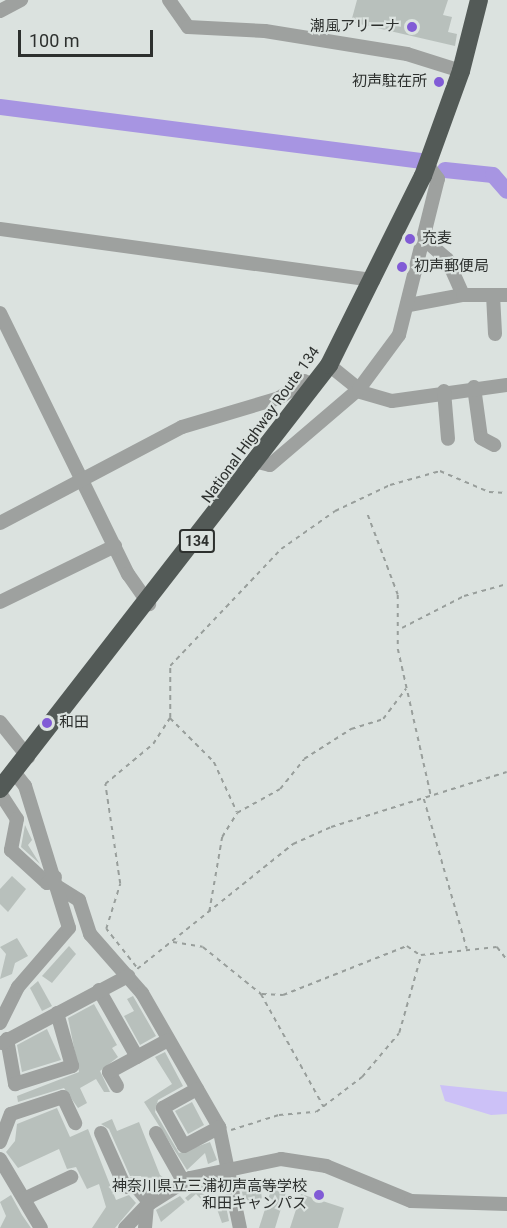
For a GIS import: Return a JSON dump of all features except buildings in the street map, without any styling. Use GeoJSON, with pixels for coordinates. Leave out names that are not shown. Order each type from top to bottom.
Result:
{"type":"FeatureCollection","features":[{"type":"Feature","properties":{"kind":"highway","name":"National Highway Route 134"},"geometry":{"type":"LineString","coordinates":[[0,791],[258,462],[329,365],[374,280],[428,165],[461,71],[479,0]]}},
{"type":"Feature","properties":{"kind":"street"},"geometry":{"type":"LineString","coordinates":[[0,11],[21,0]]}},
{"type":"Feature","properties":{"kind":"street"},"geometry":{"type":"LineString","coordinates":[[169,0],[188,27],[277,33],[407,54],[461,71]]}},
{"type":"Feature","properties":{"kind":"street"},"geometry":{"type":"LineString","coordinates":[[258,462],[270,465],[358,390],[388,354],[409,305],[425,240],[438,174],[428,165]]}},
{"type":"Feature","properties":{"kind":"street"},"geometry":{"type":"LineString","coordinates":[[0,229],[374,280]]}},
{"type":"Feature","properties":{"kind":"street"},"geometry":{"type":"LineString","coordinates":[[425,240],[447,259],[463,295]]}},
{"type":"Feature","properties":{"kind":"street"},"geometry":{"type":"LineString","coordinates":[[409,305],[463,295],[500,295],[495,334]]}},
{"type":"Feature","properties":{"kind":"street"},"geometry":{"type":"LineString","coordinates":[[0,314],[115,546],[148,604]]}},
{"type":"Feature","properties":{"kind":"street"},"geometry":{"type":"LineString","coordinates":[[329,365],[358,390],[392,401],[444,391],[507,385]]}},
{"type":"Feature","properties":{"kind":"street"},"geometry":{"type":"LineString","coordinates":[[0,523],[83,483],[182,427],[279,398],[304,381],[315,386]]}},
{"type":"Feature","properties":{"kind":"street"},"geometry":{"type":"LineString","coordinates":[[474,387],[481,438],[494,445]]}},
{"type":"Feature","properties":{"kind":"street"},"geometry":{"type":"LineString","coordinates":[[444,391],[448,439]]}},
{"type":"Feature","properties":{"kind":"street"},"geometry":{"type":"LineString","coordinates":[[0,603],[115,546]]}},
{"type":"Feature","properties":{"kind":"street"},"geometry":{"type":"LineString","coordinates":[[0,722],[28,757]]}},
{"type":"Feature","properties":{"kind":"street"},"geometry":{"type":"LineString","coordinates":[[0,1023],[18,987],[66,935],[67,915],[25,786],[15,772]]}},
{"type":"Feature","properties":{"kind":"street"},"geometry":{"type":"LineString","coordinates":[[0,791],[17,819],[11,850],[46,884],[56,882],[79,900],[90,934],[133,972],[168,1040],[219,1127],[240,1228]]}},
{"type":"Feature","properties":{"kind":"street"},"geometry":{"type":"LineString","coordinates":[[57,1013],[72,1066],[15,1084],[4,1043],[57,1013],[133,972]]}},
{"type":"Feature","properties":{"kind":"street"},"geometry":{"type":"LineString","coordinates":[[99,990],[136,1057]]}},
{"type":"Feature","properties":{"kind":"street"},"geometry":{"type":"LineString","coordinates":[[117,1086],[109,1072],[168,1040]]}},
{"type":"Feature","properties":{"kind":"street"},"geometry":{"type":"LineString","coordinates":[[197,1089],[163,1108],[184,1146],[219,1127]]}},
{"type":"Feature","properties":{"kind":"street"},"geometry":{"type":"LineString","coordinates":[[0,1142],[10,1114],[63,1097],[75,1123]]}},
{"type":"Feature","properties":{"kind":"street"},"geometry":{"type":"LineString","coordinates":[[101,1133],[125,1187],[134,1184],[148,1204],[145,1228]]}},
{"type":"Feature","properties":{"kind":"street"},"geometry":{"type":"LineString","coordinates":[[156,1133],[183,1182]]}},
{"type":"Feature","properties":{"kind":"street"},"geometry":{"type":"LineString","coordinates":[[0,1159],[26,1198],[38,1222],[25,1228]]}},
{"type":"Feature","properties":{"kind":"street"},"geometry":{"type":"LineString","coordinates":[[124,1228],[148,1204],[183,1182],[227,1170],[302,1160],[393,1198],[507,1204]]}},
{"type":"Feature","properties":{"kind":"street"},"geometry":{"type":"LineString","coordinates":[[26,1198],[71,1177]]}},
{"type":"Feature","properties":{"kind":"path"},"geometry":{"type":"LineString","coordinates":[[142,993],[133,972],[106,928],[120,884],[105,784],[153,744],[170,718],[170,666],[313,523],[417,474],[440,471],[489,492],[507,493]]}},
{"type":"Feature","properties":{"kind":"path"},"geometry":{"type":"LineString","coordinates":[[368,515],[398,595],[401,628],[398,649],[406,689],[421,731],[432,796]]}},
{"type":"Feature","properties":{"kind":"path"},"geometry":{"type":"LineString","coordinates":[[401,628],[464,596],[507,584]]}},
{"type":"Feature","properties":{"kind":"path"},"geometry":{"type":"LineString","coordinates":[[209,913],[222,837],[237,813],[279,789],[304,759],[351,729],[383,720],[406,689]]}},
{"type":"Feature","properties":{"kind":"path"},"geometry":{"type":"LineString","coordinates":[[170,718],[214,762],[237,813]]}},
{"type":"Feature","properties":{"kind":"path"},"geometry":{"type":"LineString","coordinates":[[133,972],[293,844],[507,772]]}},
{"type":"Feature","properties":{"kind":"path"},"geometry":{"type":"LineString","coordinates":[[424,799],[467,950]]}},
{"type":"Feature","properties":{"kind":"path"},"geometry":{"type":"LineString","coordinates":[[172,941],[203,948],[261,994],[324,1108]]}},
{"type":"Feature","properties":{"kind":"path"},"geometry":{"type":"LineString","coordinates":[[261,994],[283,995],[407,946],[421,955],[497,947],[507,960]]}},
{"type":"Feature","properties":{"kind":"path"},"geometry":{"type":"LineString","coordinates":[[219,1127],[239,1130],[279,1115],[324,1108],[362,1077],[399,1033],[421,955]]}},
{"type":"Feature","properties":{"kind":"shaded area"},"geometry":{"type":"Polygon","coordinates":[[[440,1085],[507,1092],[507,1114],[491,1115],[445,1101],[440,1085]]]}},
{"type":"Feature","properties":{"kind":"waterway"},"geometry":{"type":"LineString","coordinates":[[0,107],[421,161]]}},
{"type":"Feature","properties":{"kind":"waterway"},"geometry":{"type":"LineString","coordinates":[[445,170],[493,175],[507,191]]}},
{"type":"Feature","properties":{"kind":"place","name":"潮風アリーナ"},"geometry":{"type":"Point","coordinates":[412,27]}},
{"type":"Feature","properties":{"kind":"place","name":"初声駐在所"},"geometry":{"type":"Point","coordinates":[439,82]}},
{"type":"Feature","properties":{"kind":"place","name":"充麦"},"geometry":{"type":"Point","coordinates":[410,239]}},
{"type":"Feature","properties":{"kind":"place","name":"初声郵便局"},"geometry":{"type":"Point","coordinates":[402,267]}},
{"type":"Feature","properties":{"kind":"place","name":"和田"},"geometry":{"type":"Point","coordinates":[47,723]}},
{"type":"Feature","properties":{"kind":"place","name":"神奈川県立三浦初声高等学校 和田キャンパス"},"geometry":{"type":"Point","coordinates":[319,1195]}}]}
